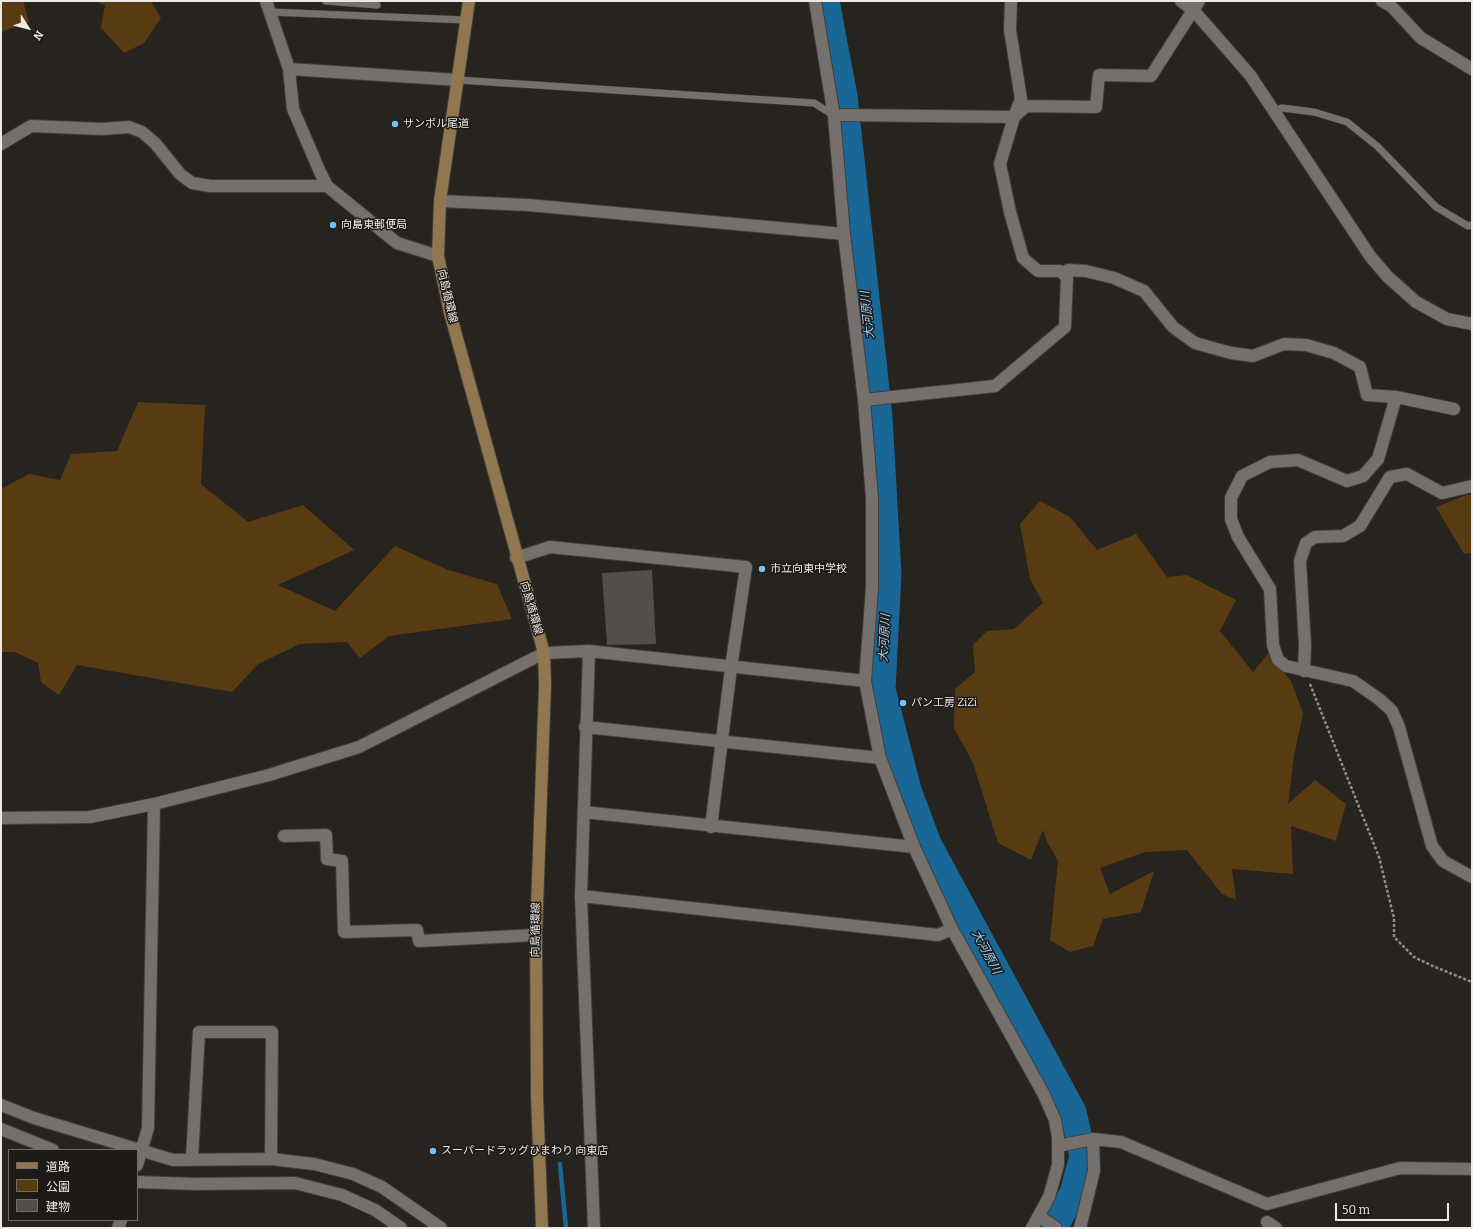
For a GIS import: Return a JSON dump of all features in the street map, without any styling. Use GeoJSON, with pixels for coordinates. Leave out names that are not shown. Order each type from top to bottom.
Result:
{"type":"FeatureCollection","features":[{"type":"Feature","properties":{"kind":"main road","name":"向島循環線"},"geometry":{"type":"LineString","coordinates":[[469,1],[465,20],[458,80],[440,201],[438,256],[450,313],[516,558],[544,653],[545,685],[536,935],[537,1096],[542,1228]]}},
{"type":"Feature","properties":{"kind":"street"},"geometry":{"type":"LineString","coordinates":[[815,1],[843,115],[844,234],[864,400],[872,498],[872,588],[865,681],[880,758],[914,847],[952,929],[1043,1093],[1055,1120],[1058,1146],[1058,1165],[1049,1197],[1032,1228]]}},
{"type":"Feature","properties":{"kind":"street"},"geometry":{"type":"LineString","coordinates":[[1011,1],[1010,30],[1021,99],[1000,164],[1010,212],[1023,258],[1038,271],[1060,271],[1065,273]]}},
{"type":"Feature","properties":{"kind":"street"},"geometry":{"type":"LineString","coordinates":[[1181,1],[1196,6],[1250,75],[1273,112],[1370,256],[1387,276],[1416,302],[1447,318],[1472,324]]}},
{"type":"Feature","properties":{"kind":"street"},"geometry":{"type":"LineString","coordinates":[[1382,1],[1391,6],[1422,38],[1472,69]]}},
{"type":"Feature","properties":{"kind":"street"},"geometry":{"type":"LineString","coordinates":[[268,6],[290,69],[294,109],[327,186],[397,243],[438,256]]}},
{"type":"Feature","properties":{"kind":"street"},"geometry":{"type":"LineString","coordinates":[[843,115],[1014,117],[1026,106],[1096,107],[1099,75],[1151,76],[1196,6]]}},
{"type":"Feature","properties":{"kind":"street"},"geometry":{"type":"LineString","coordinates":[[290,69],[458,80]]}},
{"type":"Feature","properties":{"kind":"street"},"geometry":{"type":"LineString","coordinates":[[1,144],[31,126],[102,129],[129,127],[142,132],[155,142],[180,174],[192,183],[210,186],[327,186]]}},
{"type":"Feature","properties":{"kind":"street"},"geometry":{"type":"LineString","coordinates":[[440,201],[528,205],[844,234]]}},
{"type":"Feature","properties":{"kind":"street"},"geometry":{"type":"LineString","coordinates":[[1065,273],[1068,270],[1086,270],[1114,278],[1144,291],[1173,327],[1195,343],[1231,353],[1253,356],[1284,344],[1306,345],[1334,353],[1360,367],[1367,395],[1396,396],[1454,410]]}},
{"type":"Feature","properties":{"kind":"street"},"geometry":{"type":"LineString","coordinates":[[864,400],[995,386],[1065,326],[1067,277],[1065,273]]}},
{"type":"Feature","properties":{"kind":"street"},"geometry":{"type":"LineString","coordinates":[[1396,396],[1378,459],[1363,476],[1347,481],[1298,460],[1270,462],[1242,476],[1231,498],[1231,519],[1238,537],[1270,589],[1274,645],[1278,660],[1286,666],[1353,681],[1379,699],[1392,711],[1399,727],[1432,846],[1443,861],[1472,877]]}},
{"type":"Feature","properties":{"kind":"street"},"geometry":{"type":"LineString","coordinates":[[1304,671],[1305,645],[1300,561],[1306,543],[1314,537],[1343,536],[1360,526],[1390,476],[1407,474],[1442,493],[1472,486]]}},
{"type":"Feature","properties":{"kind":"street"},"geometry":{"type":"LineString","coordinates":[[516,558],[550,547],[746,567],[731,668],[712,826]]}},
{"type":"Feature","properties":{"kind":"street"},"geometry":{"type":"LineString","coordinates":[[1,818],[90,817],[154,804],[269,775],[359,747],[544,653],[589,651],[731,668],[865,681]]}},
{"type":"Feature","properties":{"kind":"street"},"geometry":{"type":"LineString","coordinates":[[589,651],[585,727],[581,896],[594,1228]]}},
{"type":"Feature","properties":{"kind":"street"},"geometry":{"type":"LineString","coordinates":[[585,727],[880,758]]}},
{"type":"Feature","properties":{"kind":"street"},"geometry":{"type":"LineString","coordinates":[[138,1162],[148,1128],[154,804]]}},
{"type":"Feature","properties":{"kind":"street"},"geometry":{"type":"LineString","coordinates":[[584,812],[914,847]]}},
{"type":"Feature","properties":{"kind":"street"},"geometry":{"type":"LineString","coordinates":[[284,836],[326,835],[327,858],[342,861],[344,932],[417,930],[418,941],[536,935]]}},
{"type":"Feature","properties":{"kind":"street"},"geometry":{"type":"LineString","coordinates":[[581,896],[938,935],[952,929]]}},
{"type":"Feature","properties":{"kind":"street"},"geometry":{"type":"LineString","coordinates":[[192,1159],[198,1032],[272,1032],[271,1159]]}},
{"type":"Feature","properties":{"kind":"street"},"geometry":{"type":"LineString","coordinates":[[1,1105],[34,1118],[173,1160],[271,1159],[314,1164],[353,1174],[382,1188],[441,1228]]}},
{"type":"Feature","properties":{"kind":"street"},"geometry":{"type":"LineString","coordinates":[[1,1129],[51,1149]]}},
{"type":"Feature","properties":{"kind":"street"},"geometry":{"type":"LineString","coordinates":[[1058,1146],[1093,1139],[1122,1142],[1267,1204],[1400,1168],[1472,1169]]}},
{"type":"Feature","properties":{"kind":"street"},"geometry":{"type":"LineString","coordinates":[[1080,1228],[1094,1171],[1093,1139]]}},
{"type":"Feature","properties":{"kind":"street"},"geometry":{"type":"LineString","coordinates":[[138,1182],[195,1184],[295,1183],[342,1196],[374,1210],[401,1228]]}},
{"type":"Feature","properties":{"kind":"street"},"geometry":{"type":"LineString","coordinates":[[1038,1216],[1056,1228]]}},
{"type":"Feature","properties":{"kind":"lane"},"geometry":{"type":"LineString","coordinates":[[326,1],[377,5]]}},
{"type":"Feature","properties":{"kind":"lane"},"geometry":{"type":"LineString","coordinates":[[268,6],[465,20]]}},
{"type":"Feature","properties":{"kind":"lane"},"geometry":{"type":"LineString","coordinates":[[458,80],[814,103],[843,115]]}},
{"type":"Feature","properties":{"kind":"lane"},"geometry":{"type":"LineString","coordinates":[[1273,112],[1282,108],[1314,112],[1347,122],[1377,146],[1436,207],[1468,226],[1472,225]]}},
{"type":"Feature","properties":{"kind":"path"},"geometry":{"type":"LineString","coordinates":[[1304,671],[1379,857],[1394,918],[1394,937],[1414,957],[1472,982]]}},
{"type":"Feature","properties":{"kind":"green space"},"geometry":{"type":"Polygon","coordinates":[[[1,1],[23,1],[29,22],[1,32],[1,1]]]}},
{"type":"Feature","properties":{"kind":"green space"},"geometry":{"type":"Polygon","coordinates":[[[93,1],[151,1],[161,18],[144,43],[124,53],[101,28],[105,5],[93,1]]]}},
{"type":"Feature","properties":{"kind":"green space"},"geometry":{"type":"Polygon","coordinates":[[[138,402],[205,405],[201,484],[248,522],[303,505],[354,550],[278,585],[335,611],[395,546],[448,570],[497,584],[512,619],[389,636],[360,658],[347,642],[300,644],[258,664],[232,692],[77,665],[59,695],[41,682],[38,663],[15,652],[1,652],[1,489],[29,474],[60,480],[71,454],[117,451],[138,402]]]}},
{"type":"Feature","properties":{"kind":"green space"},"geometry":{"type":"Polygon","coordinates":[[[1466,495],[1472,495],[1472,553],[1464,554],[1436,507],[1466,495]]]}},
{"type":"Feature","properties":{"kind":"green space"},"geometry":{"type":"Polygon","coordinates":[[[1040,501],[1070,517],[1097,550],[1136,534],[1167,577],[1187,575],[1236,600],[1220,631],[1253,672],[1268,654],[1291,681],[1303,713],[1294,756],[1288,804],[1315,780],[1346,804],[1336,841],[1291,826],[1293,874],[1232,869],[1236,900],[1222,894],[1187,850],[1145,852],[1100,868],[1110,894],[1154,871],[1141,912],[1103,919],[1093,946],[1070,952],[1050,940],[1058,861],[1047,842],[1043,830],[1031,860],[998,843],[973,763],[954,728],[955,689],[975,672],[973,645],[987,631],[1014,629],[1043,603],[1030,579],[1020,524],[1040,501]]]}},
{"type":"Feature","properties":{"kind":"building"},"geometry":{"type":"Polygon","coordinates":[[[652,570],[656,644],[607,645],[602,573],[652,570]]]}},
{"type":"Feature","properties":{"kind":"waterway","name":"大河原川"},"geometry":{"type":"LineString","coordinates":[[826,1],[844,96],[879,417],[888,574],[882,689],[908,790],[928,844],[1073,1112],[1083,1156],[1073,1193],[1054,1228]]}},
{"type":"Feature","properties":{"kind":"waterway"},"geometry":{"type":"LineString","coordinates":[[560,1164],[566,1228]]}},
{"type":"Feature","properties":{"kind":"place","name":"サンボル尾道"},"geometry":{"type":"Point","coordinates":[395,124]}},
{"type":"Feature","properties":{"kind":"place","name":"向島東郵便局"},"geometry":{"type":"Point","coordinates":[333,225]}},
{"type":"Feature","properties":{"kind":"place","name":"市立向東中学校"},"geometry":{"type":"Point","coordinates":[762,569]}},
{"type":"Feature","properties":{"kind":"place","name":"パン工房 ZiZi"},"geometry":{"type":"Point","coordinates":[903,703]}},
{"type":"Feature","properties":{"kind":"place","name":"スーパードラッグひまわり 向東店"},"geometry":{"type":"Point","coordinates":[433,1151]}}]}
